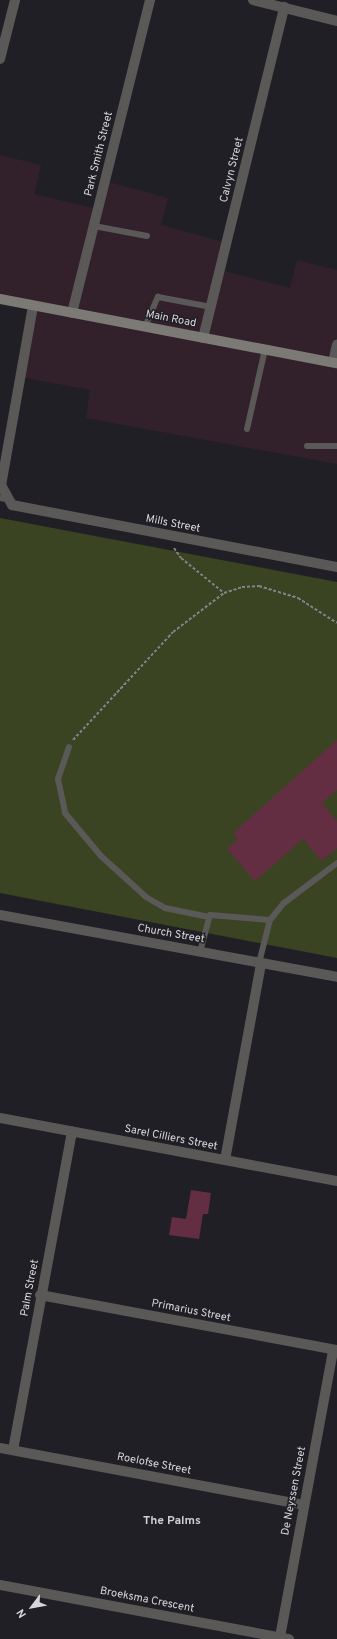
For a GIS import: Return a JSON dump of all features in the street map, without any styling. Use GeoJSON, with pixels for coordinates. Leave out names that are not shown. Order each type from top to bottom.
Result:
{"type":"FeatureCollection","features":[{"type":"Feature","properties":{"kind":"main road","name":"Main Road"},"geometry":{"type":"LineString","coordinates":[[0,299],[335,362]]}},
{"type":"Feature","properties":{"kind":"street"},"geometry":{"type":"LineString","coordinates":[[0,59],[15,0]]}},
{"type":"Feature","properties":{"kind":"street","name":"Park Smith Street"},"geometry":{"type":"LineString","coordinates":[[72,313],[150,0]]}},
{"type":"Feature","properties":{"kind":"street"},"geometry":{"type":"LineString","coordinates":[[253,0],[337,21]]}},
{"type":"Feature","properties":{"kind":"street","name":"Calvyn Street"},"geometry":{"type":"LineString","coordinates":[[203,338],[284,7]]}},
{"type":"Feature","properties":{"kind":"street"},"geometry":{"type":"LineString","coordinates":[[3,499],[1,486],[33,306]]}},
{"type":"Feature","properties":{"kind":"street"},"geometry":{"type":"LineString","coordinates":[[335,362],[337,344]]}},
{"type":"Feature","properties":{"kind":"street","name":"Mills Street"},"geometry":{"type":"LineString","coordinates":[[3,499],[20,508],[337,567]]}},
{"type":"Feature","properties":{"kind":"street","name":"Church Street"},"geometry":{"type":"LineString","coordinates":[[0,915],[337,977]]}},
{"type":"Feature","properties":{"kind":"street"},"geometry":{"type":"LineString","coordinates":[[225,1160],[260,963]]}},
{"type":"Feature","properties":{"kind":"street","name":"Sarel Cilliers Street"},"geometry":{"type":"LineString","coordinates":[[0,1118],[337,1181]]}},
{"type":"Feature","properties":{"kind":"street","name":"Palm Street"},"geometry":{"type":"LineString","coordinates":[[13,1450],[40,1295],[72,1131]]}},
{"type":"Feature","properties":{"kind":"street","name":"Primarius Street"},"geometry":{"type":"LineString","coordinates":[[40,1295],[335,1350]]}},
{"type":"Feature","properties":{"kind":"street","name":"De Neyssen Street"},"geometry":{"type":"LineString","coordinates":[[284,1638],[304,1505],[335,1350]]}},
{"type":"Feature","properties":{"kind":"street","name":"Roelofse Street"},"geometry":{"type":"LineString","coordinates":[[0,1448],[304,1505]]}},
{"type":"Feature","properties":{"kind":"street","name":"Broeksma Crescent"},"geometry":{"type":"LineString","coordinates":[[0,1585],[284,1638]]}},
{"type":"Feature","properties":{"kind":"lane"},"geometry":{"type":"LineString","coordinates":[[94,226],[147,236]]}},
{"type":"Feature","properties":{"kind":"lane"},"geometry":{"type":"LineString","coordinates":[[145,327],[158,297],[210,307]]}},
{"type":"Feature","properties":{"kind":"lane"},"geometry":{"type":"LineString","coordinates":[[246,429],[265,349]]}},
{"type":"Feature","properties":{"kind":"lane"},"geometry":{"type":"LineString","coordinates":[[308,446],[337,446]]}},
{"type":"Feature","properties":{"kind":"lane"},"geometry":{"type":"LineString","coordinates":[[69,746],[58,779],[65,813],[101,856],[146,897],[166,908],[209,917],[270,920]]}},
{"type":"Feature","properties":{"kind":"lane"},"geometry":{"type":"LineString","coordinates":[[260,963],[270,920],[284,903],[337,863]]}},
{"type":"Feature","properties":{"kind":"lane"},"geometry":{"type":"LineString","coordinates":[[200,952],[209,917]]}},
{"type":"Feature","properties":{"kind":"path"},"geometry":{"type":"LineString","coordinates":[[175,537],[174,547],[181,558],[224,594]]}},
{"type":"Feature","properties":{"kind":"path"},"geometry":{"type":"LineString","coordinates":[[69,746],[78,731],[173,632],[224,594],[242,587],[259,586],[298,598],[337,623]]}},
{"type":"Feature","properties":{"kind":"shaded area"},"geometry":{"type":"Polygon","coordinates":[[[0,155],[41,165],[34,194],[98,209],[105,181],[168,198],[161,225],[227,243],[220,270],[290,288],[297,260],[337,270],[337,464],[86,418],[90,390],[21,377],[34,304],[0,298],[0,155]]]}},
{"type":"Feature","properties":{"kind":"green space"},"geometry":{"type":"Polygon","coordinates":[[[0,518],[337,582],[337,958],[0,893],[0,518]]]}},
{"type":"Feature","properties":{"kind":"building"},"geometry":{"type":"Polygon","coordinates":[[[337,740],[337,790],[322,803],[337,821],[337,848],[322,861],[303,839],[255,881],[227,849],[238,839],[233,833],[337,740]]]}},
{"type":"Feature","properties":{"kind":"building"},"geometry":{"type":"Polygon","coordinates":[[[191,1190],[211,1193],[208,1214],[203,1214],[199,1239],[169,1235],[172,1217],[186,1219],[191,1190]]]}},
{"type":"Feature","properties":{"kind":"district","name":"The Palms"},"geometry":{"type":"Point","coordinates":[172,1522]}}]}
